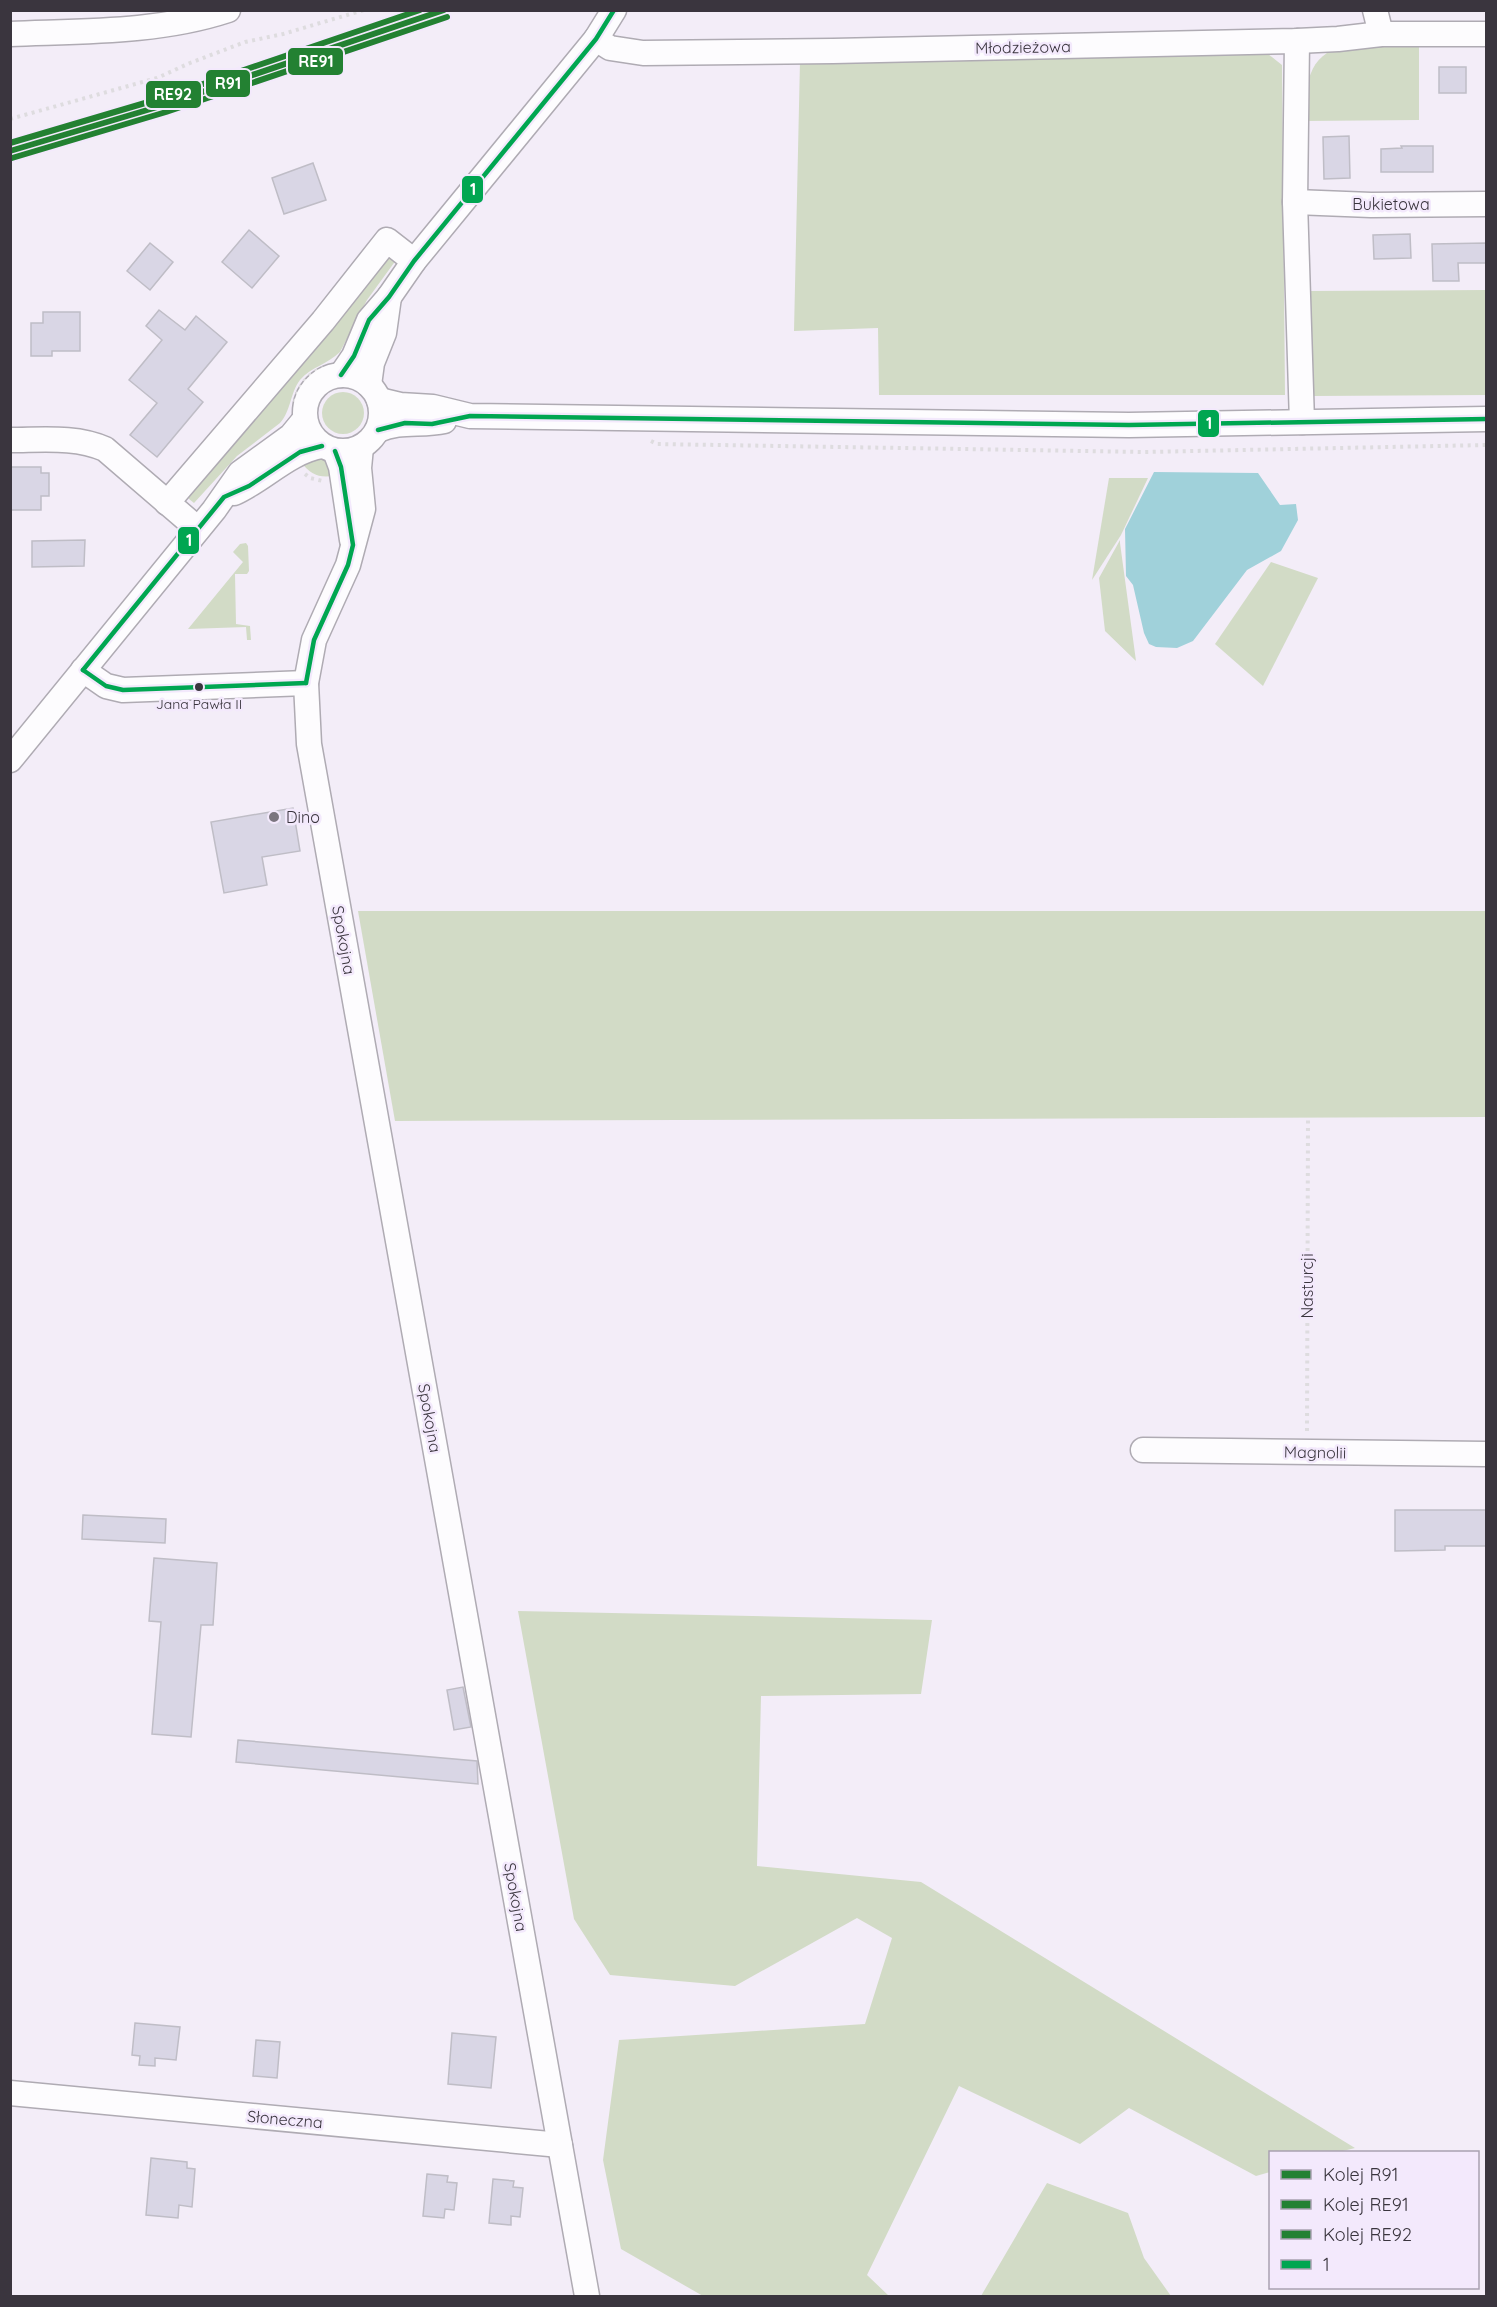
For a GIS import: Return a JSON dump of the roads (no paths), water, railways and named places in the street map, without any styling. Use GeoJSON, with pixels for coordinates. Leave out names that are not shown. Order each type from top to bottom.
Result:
{"type":"FeatureCollection","features":[{"type":"Feature","properties":{"kind":"street"},"geometry":{"type":"LineString","coordinates":[[10,34],[150,27],[197,20],[228,10]]}},
{"type":"Feature","properties":{"kind":"street"},"geometry":{"type":"LineString","coordinates":[[341,375],[354,356],[369,320],[389,297],[414,261],[596,39],[614,10]]}},
{"type":"Feature","properties":{"kind":"street"},"geometry":{"type":"LineString","coordinates":[[1375,10],[1381,34]]}},
{"type":"Feature","properties":{"kind":"street","name":"Młodzieżowa"},"geometry":{"type":"LineString","coordinates":[[596,39],[610,48],[643,53],[1297,41],[1381,34],[1486,34]]}},
{"type":"Feature","properties":{"kind":"street"},"geometry":{"type":"LineString","coordinates":[[1297,41],[1295,202],[1302,422]]}},
{"type":"Feature","properties":{"kind":"street","name":"Bukietowa"},"geometry":{"type":"LineString","coordinates":[[1295,202],[1371,205],[1486,204]]}},
{"type":"Feature","properties":{"kind":"street"},"geometry":{"type":"LineString","coordinates":[[168,503],[322,321],[387,240],[414,261]]}},
{"type":"Feature","properties":{"kind":"street"},"geometry":{"type":"LineString","coordinates":[[224,497],[249,486],[309,448],[329,448],[346,452],[361,447],[374,437],[381,420],[374,392],[372,363],[384,333],[389,297]]}},
{"type":"Feature","properties":{"kind":"street"},"geometry":{"type":"LineString","coordinates":[[329,448],[308,429],[305,408],[314,389],[321,382],[341,375],[351,376],[374,392],[400,405],[433,407],[470,416]]}},
{"type":"Feature","properties":{"kind":"street"},"geometry":{"type":"LineString","coordinates":[[378,430],[405,423],[432,424],[470,416],[1119,425],[1486,419]]}},
{"type":"Feature","properties":{"kind":"street"},"geometry":{"type":"LineString","coordinates":[[10,760],[224,497],[240,473],[291,436],[305,419]]}},
{"type":"Feature","properties":{"kind":"street"},"geometry":{"type":"LineString","coordinates":[[10,440],[75,440],[105,449],[198,529]]}},
{"type":"Feature","properties":{"kind":"street","name":"Spokojna"},"geometry":{"type":"LineString","coordinates":[[361,447],[359,468],[363,509],[348,565],[314,640],[306,683],[311,753],[587,2296]]}},
{"type":"Feature","properties":{"kind":"street","name":"Spokojna"},"geometry":{"type":"LineString","coordinates":[[329,448],[343,479],[353,546]]}},
{"type":"Feature","properties":{"kind":"street"},"geometry":{"type":"LineString","coordinates":[[83,670],[106,686],[123,690],[306,683]]}},
{"type":"Feature","properties":{"kind":"street","name":"Magnolii"},"geometry":{"type":"LineString","coordinates":[[1143,1450],[1486,1454]]}},
{"type":"Feature","properties":{"kind":"street","name":"Słoneczna"},"geometry":{"type":"LineString","coordinates":[[10,2093],[560,2145]]}},
{"type":"Feature","properties":{"kind":"water"},"geometry":{"type":"Polygon","coordinates":[[[1154,472],[1258,473],[1280,505],[1296,504],[1298,520],[1281,551],[1247,570],[1193,641],[1177,648],[1156,647],[1149,644],[1144,633],[1133,585],[1126,576],[1125,529],[1154,472]]]}},
{"type":"Feature","properties":{"kind":"rail line","name":"RE92"},"geometry":{"type":"LineString","coordinates":[[10,143],[162,98],[420,10]]}},
{"type":"Feature","properties":{"kind":"rail line","name":"R91"},"geometry":{"type":"LineString","coordinates":[[10,151],[164,105],[444,10]]}},
{"type":"Feature","properties":{"kind":"rail line","name":"RE91"},"geometry":{"type":"LineString","coordinates":[[12,158],[166,112],[447,17]]}},
{"type":"Feature","properties":{"kind":"place","name":"Jana Pawła II"},"geometry":{"type":"Point","coordinates":[199,687]}},
{"type":"Feature","properties":{"kind":"place","name":"Dino"},"geometry":{"type":"Point","coordinates":[274,817]}}]}
